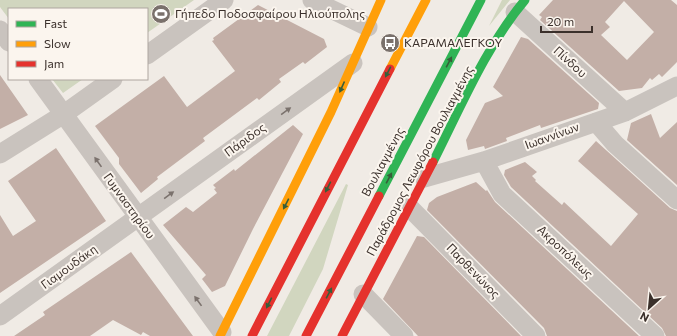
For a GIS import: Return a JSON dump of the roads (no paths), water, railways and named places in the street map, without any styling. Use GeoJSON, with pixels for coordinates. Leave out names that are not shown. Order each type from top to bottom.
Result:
{"type":"FeatureCollection","features":[{"type":"Feature","properties":{"kind":"main road"},"geometry":{"type":"LineString","coordinates":[[221,334],[311,155],[381,0]]}},
{"type":"Feature","properties":{"kind":"main road"},"geometry":{"type":"LineString","coordinates":[[252,336],[426,0]]}},
{"type":"Feature","properties":{"kind":"main road","name":"Βουλιαγμένης"},"geometry":{"type":"LineString","coordinates":[[306,336],[481,0]]}},
{"type":"Feature","properties":{"kind":"main road","name":"Παράδρομος Λεωφόρου Βουλιαγμένης"},"geometry":{"type":"LineString","coordinates":[[342,336],[488,56],[520,6]]}},
{"type":"Feature","properties":{"kind":"street"},"geometry":{"type":"LineString","coordinates":[[148,54],[224,0]]}},
{"type":"Feature","properties":{"kind":"street"},"geometry":{"type":"LineString","coordinates":[[312,0],[368,28]]}},
{"type":"Feature","properties":{"kind":"street","name":"Πίνδου"},"geometry":{"type":"LineString","coordinates":[[520,6],[625,112]]}},
{"type":"Feature","properties":{"kind":"street"},"geometry":{"type":"LineString","coordinates":[[0,30],[8,41]]}},
{"type":"Feature","properties":{"kind":"street","name":"Πάριδος"},"geometry":{"type":"LineString","coordinates":[[137,218],[353,63]]}},
{"type":"Feature","properties":{"kind":"street","name":"Γυμναστηρίου"},"geometry":{"type":"LineString","coordinates":[[39,80],[221,334]]}},
{"type":"Feature","properties":{"kind":"street"},"geometry":{"type":"LineString","coordinates":[[0,154],[64,114],[112,80]]}},
{"type":"Feature","properties":{"kind":"street","name":"Ιωαννίνων"},"geometry":{"type":"LineString","coordinates":[[424,178],[484,161],[625,112],[674,91]]}},
{"type":"Feature","properties":{"kind":"street"},"geometry":{"type":"LineString","coordinates":[[596,122],[615,144],[677,200]]}},
{"type":"Feature","properties":{"kind":"street","name":"Ακροπόλεως"},"geometry":{"type":"LineString","coordinates":[[484,161],[502,194],[655,336]]}},
{"type":"Feature","properties":{"kind":"street","name":"Παρθενώνος"},"geometry":{"type":"LineString","coordinates":[[409,206],[536,336]]}},
{"type":"Feature","properties":{"kind":"street","name":"Γιαμουδάκη"},"geometry":{"type":"LineString","coordinates":[[0,316],[137,218]]}},
{"type":"Feature","properties":{"kind":"street"},"geometry":{"type":"LineString","coordinates":[[363,294],[404,336]]}},
{"type":"Feature","properties":{"kind":"place","name":"Γήπεδο Ποδοσφαίρου Ηλιούπολης"},"geometry":{"type":"Point","coordinates":[161,14]}},
{"type":"Feature","properties":{"kind":"place","name":"ΚΑΡΑΜΑΛΕΓΚΟΥ"},"geometry":{"type":"Point","coordinates":[390,43]}}]}
